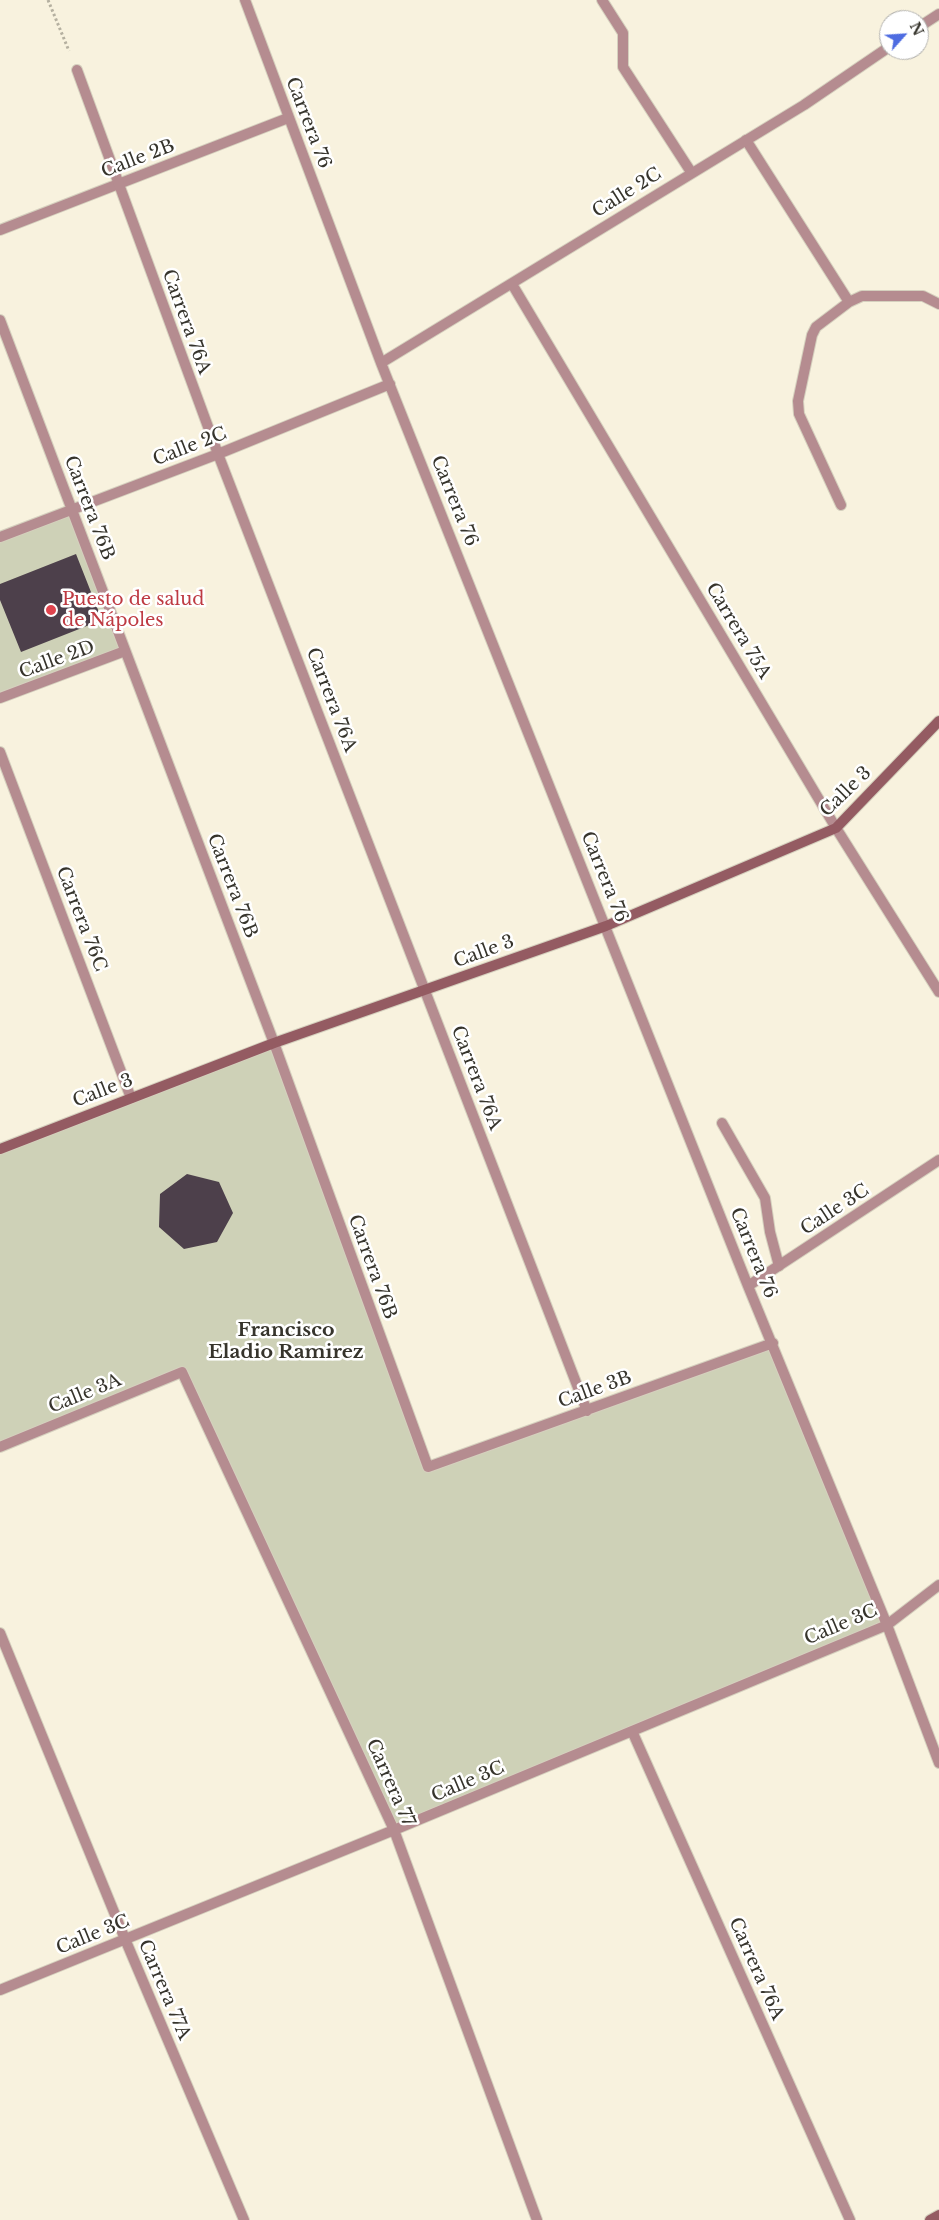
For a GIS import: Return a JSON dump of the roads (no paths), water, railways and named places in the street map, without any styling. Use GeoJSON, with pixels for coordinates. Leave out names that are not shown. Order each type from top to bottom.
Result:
{"type":"FeatureCollection","features":[{"type":"Feature","properties":{"kind":"street","name":"Carrera 76"},"geometry":{"type":"LineString","coordinates":[[245,0],[381,363],[748,1286],[773,1343],[887,1625],[939,1763]]}},
{"type":"Feature","properties":{"kind":"street"},"geometry":{"type":"LineString","coordinates":[[602,0],[623,33],[623,67],[691,172]]}},
{"type":"Feature","properties":{"kind":"street","name":"Calle 2C"},"geometry":{"type":"LineString","coordinates":[[381,363],[691,172],[804,105],[879,54]]}},
{"type":"Feature","properties":{"kind":"street","name":"Carrera 76A"},"geometry":{"type":"LineString","coordinates":[[77,70],[218,454],[587,1411]]}},
{"type":"Feature","properties":{"kind":"street","name":"Calle 2B"},"geometry":{"type":"LineString","coordinates":[[0,230],[288,118]]}},
{"type":"Feature","properties":{"kind":"street"},"geometry":{"type":"LineString","coordinates":[[746,140],[850,302]]}},
{"type":"Feature","properties":{"kind":"street","name":"Carrera 75A"},"geometry":{"type":"LineString","coordinates":[[512,284],[836,828],[939,992]]}},
{"type":"Feature","properties":{"kind":"street"},"geometry":{"type":"LineString","coordinates":[[841,506],[799,414],[798,401],[812,335],[816,327],[850,302],[862,296],[923,296],[939,304]]}},
{"type":"Feature","properties":{"kind":"street","name":"Carrera 76B"},"geometry":{"type":"LineString","coordinates":[[0,320],[274,1043],[428,1467]]}},
{"type":"Feature","properties":{"kind":"street","name":"Calle 2C"},"geometry":{"type":"LineString","coordinates":[[0,537],[218,454],[390,384]]}},
{"type":"Feature","properties":{"kind":"street","name":"Calle 2D"},"geometry":{"type":"LineString","coordinates":[[0,698],[125,651]]}},
{"type":"Feature","properties":{"kind":"street","name":"Calle 3"},"geometry":{"type":"LineString","coordinates":[[0,1149],[274,1043],[606,926],[836,828],[939,721]]}},
{"type":"Feature","properties":{"kind":"street","name":"Carrera 76C"},"geometry":{"type":"LineString","coordinates":[[0,752],[131,1098]]}},
{"type":"Feature","properties":{"kind":"street"},"geometry":{"type":"LineString","coordinates":[[722,1122],[765,1198],[770,1232],[779,1266]]}},
{"type":"Feature","properties":{"kind":"street","name":"Calle 3C"},"geometry":{"type":"LineString","coordinates":[[748,1286],[939,1160]]}},
{"type":"Feature","properties":{"kind":"street","name":"Calle 3B"},"geometry":{"type":"LineString","coordinates":[[428,1467],[773,1343]]}},
{"type":"Feature","properties":{"kind":"street","name":"Calle 3A"},"geometry":{"type":"LineString","coordinates":[[0,1447],[182,1372]]}},
{"type":"Feature","properties":{"kind":"street","name":"Carrera 77"},"geometry":{"type":"LineString","coordinates":[[182,1372],[394,1830],[537,2220]]}},
{"type":"Feature","properties":{"kind":"street","name":"Calle 3C"},"geometry":{"type":"LineString","coordinates":[[0,1990],[394,1830],[887,1625],[939,1585]]}},
{"type":"Feature","properties":{"kind":"street","name":"Carrera 77A"},"geometry":{"type":"LineString","coordinates":[[0,1633],[125,1939],[244,2220]]}},
{"type":"Feature","properties":{"kind":"street","name":"Carrera 76A"},"geometry":{"type":"LineString","coordinates":[[632,1731],[850,2220]]}},
{"type":"Feature","properties":{"kind":"street"},"geometry":{"type":"LineString","coordinates":[[930,2220],[939,2214]]}},
{"type":"Feature","properties":{"kind":"place","name":"Puesto de salud de Nápoles"},"geometry":{"type":"Point","coordinates":[51,610]}},
{"type":"Feature","properties":{"kind":"district","name":"Francisco Eladio Ramirez"},"geometry":{"type":"Point","coordinates":[286,1342]}}]}
